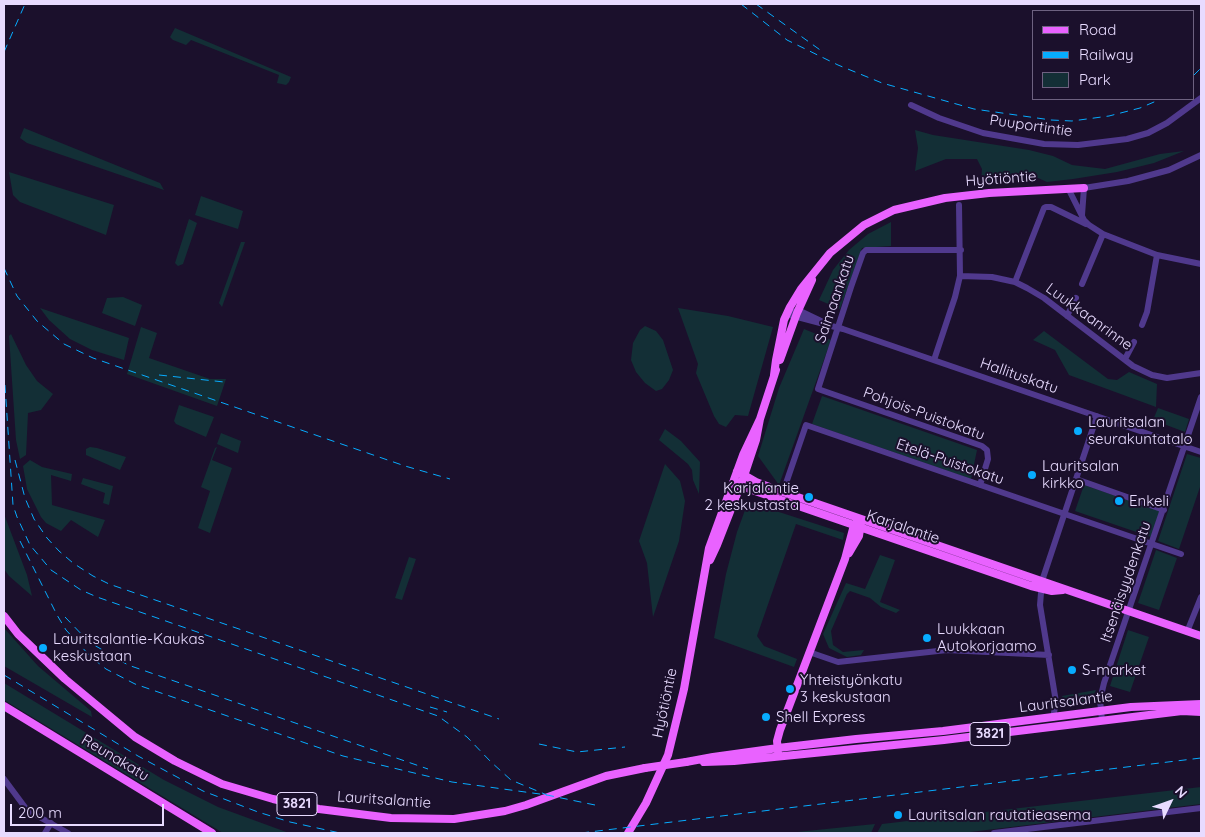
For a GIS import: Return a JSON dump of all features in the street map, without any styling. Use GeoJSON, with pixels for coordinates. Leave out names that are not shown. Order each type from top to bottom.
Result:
{"type":"FeatureCollection","features":[{"type":"Feature","properties":{"kind":"main road","name":"Hyötiöntie"},"geometry":{"type":"LineString","coordinates":[[774,375],[786,314],[801,289],[818,267],[843,241],[864,224],[894,210],[945,198],[1084,188]]}},
{"type":"Feature","properties":{"kind":"main road","name":"Hyötiöntie"},"geometry":{"type":"LineString","coordinates":[[628,833],[646,803],[668,755],[684,689],[705,569],[717,545],[738,482],[737,471],[760,419],[797,314],[818,267]]}},
{"type":"Feature","properties":{"kind":"main road","name":"Hyötiöntie"},"geometry":{"type":"LineString","coordinates":[[738,482],[744,476],[756,440],[760,419]]}},
{"type":"Feature","properties":{"kind":"main road","name":"Karjalantie"},"geometry":{"type":"LineString","coordinates":[[737,471],[744,476],[783,492],[1041,585]]}},
{"type":"Feature","properties":{"kind":"main road","name":"Karjalantie"},"geometry":{"type":"LineString","coordinates":[[738,482],[858,526],[1041,585],[1065,590],[1201,636]]}},
{"type":"Feature","properties":{"kind":"main road"},"geometry":{"type":"LineString","coordinates":[[778,752],[780,730],[845,559],[856,541],[861,519]]}},
{"type":"Feature","properties":{"kind":"main road","name":"Lauritsalantie"},"geometry":{"type":"LineString","coordinates":[[4,616],[29,644],[65,679],[135,737],[175,760],[222,784],[273,799],[318,809],[391,818],[454,818],[505,811],[606,776],[645,768],[697,761],[715,762],[856,739],[943,732],[1053,718],[1182,711],[1201,712]]}},
{"type":"Feature","properties":{"kind":"main road","name":"Lauritsalantie"},"geometry":{"type":"LineString","coordinates":[[778,752],[944,740],[1101,716],[1154,705],[1201,704]]}},
{"type":"Feature","properties":{"kind":"main road","name":"Reunakatu"},"geometry":{"type":"LineString","coordinates":[[4,706],[212,833]]}},
{"type":"Feature","properties":{"kind":"street","name":"Puuportintie"},"geometry":{"type":"LineString","coordinates":[[911,105],[939,118],[983,133],[1044,144],[1078,145],[1127,139],[1148,132],[1167,123],[1201,98]]}},
{"type":"Feature","properties":{"kind":"street","name":"Hyötiöntie"},"geometry":{"type":"LineString","coordinates":[[1084,188],[1128,181],[1169,170],[1201,155]]}},
{"type":"Feature","properties":{"kind":"street"},"geometry":{"type":"LineString","coordinates":[[1082,216],[1084,188]]}},
{"type":"Feature","properties":{"kind":"street"},"geometry":{"type":"LineString","coordinates":[[1069,190],[1082,216],[1089,225]]}},
{"type":"Feature","properties":{"kind":"street"},"geometry":{"type":"LineString","coordinates":[[934,360],[956,297],[960,276],[959,205]]}},
{"type":"Feature","properties":{"kind":"street"},"geometry":{"type":"LineString","coordinates":[[1015,282],[1038,222],[1046,207],[1058,210],[1104,234],[1157,255],[1201,264]]}},
{"type":"Feature","properties":{"kind":"street"},"geometry":{"type":"LineString","coordinates":[[1082,284],[1104,234]]}},
{"type":"Feature","properties":{"kind":"street","name":"Saimaankatu"},"geometry":{"type":"LineString","coordinates":[[818,389],[863,254],[866,250],[961,250]]}},
{"type":"Feature","properties":{"kind":"street"},"geometry":{"type":"LineString","coordinates":[[1142,325],[1147,312],[1157,255]]}},
{"type":"Feature","properties":{"kind":"street","name":"Luukkaanrinne"},"geometry":{"type":"LineString","coordinates":[[960,276],[992,277],[1015,282],[1044,298],[1133,366],[1152,376],[1167,378],[1201,373]]}},
{"type":"Feature","properties":{"kind":"street"},"geometry":{"type":"LineString","coordinates":[[1067,316],[1076,298]]}},
{"type":"Feature","properties":{"kind":"street","name":"Hallituskatu"},"geometry":{"type":"LineString","coordinates":[[786,314],[797,314],[1201,452]]}},
{"type":"Feature","properties":{"kind":"street"},"geometry":{"type":"LineString","coordinates":[[1125,360],[1134,342]]}},
{"type":"Feature","properties":{"kind":"street","name":"Pohjois-Puistokatu"},"geometry":{"type":"LineString","coordinates":[[818,389],[982,446],[987,450],[988,459],[980,485]]}},
{"type":"Feature","properties":{"kind":"street","name":"Itsenäisyydenkatu"},"geometry":{"type":"LineString","coordinates":[[1101,716],[1100,700],[1104,683],[1201,398]]}},
{"type":"Feature","properties":{"kind":"street"},"geometry":{"type":"LineString","coordinates":[[1053,718],[1056,702],[1040,605],[1041,585],[1098,416]]}},
{"type":"Feature","properties":{"kind":"street","name":"Etelä-Puistokatu"},"geometry":{"type":"LineString","coordinates":[[783,492],[806,426],[1181,554]]}},
{"type":"Feature","properties":{"kind":"street"},"geometry":{"type":"LineString","coordinates":[[1076,478],[1164,510]]}},
{"type":"Feature","properties":{"kind":"street"},"geometry":{"type":"LineString","coordinates":[[1187,632],[1201,598]]}},
{"type":"Feature","properties":{"kind":"street"},"geometry":{"type":"LineString","coordinates":[[809,652],[838,662],[947,650],[1049,654]]}},
{"type":"Feature","properties":{"kind":"street"},"geometry":{"type":"LineString","coordinates":[[4,779],[27,810],[68,833]]}},
{"type":"Feature","properties":{"kind":"street"},"geometry":{"type":"LineString","coordinates":[[994,833],[1201,808]]}},
{"type":"Feature","properties":{"kind":"street"},"geometry":{"type":"LineString","coordinates":[[45,833],[51,823]]}},
{"type":"Feature","properties":{"kind":"green space"},"geometry":{"type":"Polygon","coordinates":[[[175,28],[291,77],[289,82],[286,85],[277,83],[279,75],[191,40],[186,45],[173,40],[170,37],[175,28]]]}},
{"type":"Feature","properties":{"kind":"green space"},"geometry":{"type":"Polygon","coordinates":[[[24,128],[160,183],[164,190],[27,143],[20,138],[24,128]]]}},
{"type":"Feature","properties":{"kind":"green space"},"geometry":{"type":"Polygon","coordinates":[[[915,130],[933,135],[1029,150],[1053,156],[1072,165],[1105,169],[1160,154],[1184,151],[1154,163],[1117,172],[1073,179],[1047,182],[1038,178],[1013,174],[981,183],[982,169],[977,159],[946,159],[915,171],[918,148],[915,130]]]}},
{"type":"Feature","properties":{"kind":"green space"},"geometry":{"type":"Polygon","coordinates":[[[9,172],[114,205],[106,235],[20,202],[13,195],[9,172]]]}},
{"type":"Feature","properties":{"kind":"green space"},"geometry":{"type":"Polygon","coordinates":[[[201,196],[243,211],[238,229],[195,215],[201,196]]]}},
{"type":"Feature","properties":{"kind":"green space"},"geometry":{"type":"Polygon","coordinates":[[[189,219],[197,223],[183,264],[178,266],[175,263],[189,219]]]}},
{"type":"Feature","properties":{"kind":"green space"},"geometry":{"type":"Polygon","coordinates":[[[891,222],[891,246],[862,248],[840,309],[819,300],[833,270],[849,250],[868,234],[891,222]]]}},
{"type":"Feature","properties":{"kind":"green space"},"geometry":{"type":"Polygon","coordinates":[[[241,242],[245,242],[222,307],[219,303],[241,242]]]}},
{"type":"Feature","properties":{"kind":"green space"},"geometry":{"type":"Polygon","coordinates":[[[123,297],[142,305],[135,326],[102,313],[107,298],[123,297]]]}},
{"type":"Feature","properties":{"kind":"green space"},"geometry":{"type":"Polygon","coordinates":[[[40,308],[129,338],[124,360],[92,350],[70,339],[49,320],[40,308]]]}},
{"type":"Feature","properties":{"kind":"green space"},"geometry":{"type":"Polygon","coordinates":[[[678,308],[728,316],[773,327],[748,416],[735,415],[726,427],[719,424],[696,373],[698,364],[678,308]]]}},
{"type":"Feature","properties":{"kind":"green space"},"geometry":{"type":"Polygon","coordinates":[[[645,326],[656,331],[663,340],[673,370],[669,380],[662,389],[656,391],[645,383],[636,372],[631,360],[633,343],[640,330],[645,326]]]}},
{"type":"Feature","properties":{"kind":"green space"},"geometry":{"type":"Polygon","coordinates":[[[141,327],[157,333],[149,358],[210,379],[226,379],[217,406],[127,374],[141,327]]]}},
{"type":"Feature","properties":{"kind":"green space"},"geometry":{"type":"Polygon","coordinates":[[[804,329],[831,340],[779,485],[758,456],[779,388],[804,329]]]}},
{"type":"Feature","properties":{"kind":"green space"},"geometry":{"type":"Polygon","coordinates":[[[1044,331],[1108,379],[1117,380],[1129,372],[1157,384],[1156,407],[1069,375],[1055,350],[1033,340],[1044,331]]]}},
{"type":"Feature","properties":{"kind":"green space"},"geometry":{"type":"Polygon","coordinates":[[[11,334],[26,365],[37,381],[53,394],[41,410],[28,413],[26,455],[20,459],[16,440],[9,336],[11,334]]]}},
{"type":"Feature","properties":{"kind":"green space"},"geometry":{"type":"Polygon","coordinates":[[[822,396],[977,450],[971,479],[812,424],[822,396]]]}},
{"type":"Feature","properties":{"kind":"green space"},"geometry":{"type":"Polygon","coordinates":[[[179,405],[214,417],[206,437],[176,424],[174,421],[179,405]]]}},
{"type":"Feature","properties":{"kind":"green space"},"geometry":{"type":"Polygon","coordinates":[[[1158,408],[1189,419],[1185,432],[1153,420],[1158,408]]]}},
{"type":"Feature","properties":{"kind":"green space"},"geometry":{"type":"Polygon","coordinates":[[[665,429],[681,441],[700,462],[699,494],[693,480],[692,470],[688,464],[659,440],[665,429]]]}},
{"type":"Feature","properties":{"kind":"green space"},"geometry":{"type":"Polygon","coordinates":[[[221,433],[241,441],[238,453],[217,444],[221,433]]]}},
{"type":"Feature","properties":{"kind":"green space"},"geometry":{"type":"Polygon","coordinates":[[[90,447],[126,457],[120,470],[86,455],[86,449],[90,447]]]}},
{"type":"Feature","properties":{"kind":"green space"},"geometry":{"type":"Polygon","coordinates":[[[217,447],[212,460],[232,468],[210,533],[198,528],[210,491],[201,487],[217,447]]]}},
{"type":"Feature","properties":{"kind":"green space"},"geometry":{"type":"Polygon","coordinates":[[[1187,454],[1201,458],[1201,484],[1179,549],[1158,541],[1187,454]]]}},
{"type":"Feature","properties":{"kind":"green space"},"geometry":{"type":"Polygon","coordinates":[[[30,460],[42,467],[72,474],[71,481],[51,475],[52,505],[105,520],[98,537],[71,520],[61,531],[46,523],[27,489],[23,466],[30,460]]]}},
{"type":"Feature","properties":{"kind":"green space"},"geometry":{"type":"Polygon","coordinates":[[[665,464],[680,481],[685,501],[679,541],[653,617],[647,563],[639,541],[665,464]]]}},
{"type":"Feature","properties":{"kind":"green space"},"geometry":{"type":"Polygon","coordinates":[[[83,478],[113,486],[109,505],[103,503],[105,493],[81,484],[83,478]]]}},
{"type":"Feature","properties":{"kind":"green space"},"geometry":{"type":"Polygon","coordinates":[[[1084,485],[1160,511],[1151,537],[1075,511],[1084,485]]]}},
{"type":"Feature","properties":{"kind":"green space"},"geometry":{"type":"Polygon","coordinates":[[[748,502],[844,533],[843,540],[796,524],[757,636],[764,646],[797,659],[794,667],[714,638],[726,574],[737,532],[748,502]]]}},
{"type":"Feature","properties":{"kind":"green space"},"geometry":{"type":"Polygon","coordinates":[[[4,514],[27,575],[32,596],[9,576],[4,569],[4,514]]]}},
{"type":"Feature","properties":{"kind":"green space"},"geometry":{"type":"Polygon","coordinates":[[[1156,550],[1177,558],[1159,610],[1138,603],[1156,550]]]}},
{"type":"Feature","properties":{"kind":"green space"},"geometry":{"type":"Polygon","coordinates":[[[880,555],[895,560],[880,602],[900,610],[896,613],[881,607],[870,598],[850,591],[831,631],[833,645],[843,652],[864,650],[861,655],[847,657],[829,648],[823,634],[846,583],[865,589],[880,555]]]}},
{"type":"Feature","properties":{"kind":"green space"},"geometry":{"type":"Polygon","coordinates":[[[409,557],[416,559],[402,600],[395,598],[409,557]]]}},
{"type":"Feature","properties":{"kind":"green space"},"geometry":{"type":"Polygon","coordinates":[[[4,628],[38,666],[91,711],[92,717],[4,666],[4,628]]]}},
{"type":"Feature","properties":{"kind":"green space"},"geometry":{"type":"Polygon","coordinates":[[[1128,630],[1149,637],[1130,692],[1110,686],[1128,630]]]}},
{"type":"Feature","properties":{"kind":"green space"},"geometry":{"type":"Polygon","coordinates":[[[4,683],[164,780],[218,807],[289,833],[223,833],[4,700],[4,683]]]}},
{"type":"Feature","properties":{"kind":"green space"},"geometry":{"type":"Polygon","coordinates":[[[1096,690],[1090,702],[1065,706],[1062,696],[1096,690]]]}},
{"type":"Feature","properties":{"kind":"green space"},"geometry":{"type":"Polygon","coordinates":[[[1201,787],[1201,804],[962,833],[877,833],[882,824],[1201,787]]]}},
{"type":"Feature","properties":{"kind":"green space"},"geometry":{"type":"Polygon","coordinates":[[[875,824],[871,833],[797,833],[797,832],[875,824]]]}},
{"type":"Feature","properties":{"kind":"railway"},"geometry":{"type":"LineString","coordinates":[[4,52],[25,4]]}},
{"type":"Feature","properties":{"kind":"railway"},"geometry":{"type":"LineString","coordinates":[[741,4],[787,40],[838,65],[882,83],[974,109],[1051,120],[1072,121],[1109,116],[1140,108],[1159,100]]}},
{"type":"Feature","properties":{"kind":"railway"},"geometry":{"type":"LineString","coordinates":[[756,4],[823,52]]}},
{"type":"Feature","properties":{"kind":"railway"},"geometry":{"type":"LineString","coordinates":[[1195,74],[1201,68]]}},
{"type":"Feature","properties":{"kind":"railway"},"geometry":{"type":"LineString","coordinates":[[4,268],[17,296],[37,321],[64,344],[93,358],[405,466],[450,479]]}},
{"type":"Feature","properties":{"kind":"railway"},"geometry":{"type":"LineString","coordinates":[[4,371],[13,505],[30,545],[51,570],[81,590],[97,597],[438,716],[467,737],[511,780],[547,795]]}},
{"type":"Feature","properties":{"kind":"railway"},"geometry":{"type":"LineString","coordinates":[[159,375],[224,382]]}},
{"type":"Feature","properties":{"kind":"railway"},"geometry":{"type":"LineString","coordinates":[[15,460],[25,498],[34,519],[59,551],[93,576],[109,584],[499,719]]}},
{"type":"Feature","properties":{"kind":"railway"},"geometry":{"type":"LineString","coordinates":[[20,541],[66,630],[91,657],[106,669],[135,684],[343,756],[452,782],[547,795],[595,805]]}},
{"type":"Feature","properties":{"kind":"railway"},"geometry":{"type":"LineString","coordinates":[[65,617],[89,642],[128,665],[428,769]]}},
{"type":"Feature","properties":{"kind":"railway"},"geometry":{"type":"LineString","coordinates":[[4,675],[138,756],[203,791],[290,822],[340,833]]}},
{"type":"Feature","properties":{"kind":"railway"},"geometry":{"type":"LineString","coordinates":[[430,707],[447,712]]}},
{"type":"Feature","properties":{"kind":"railway"},"geometry":{"type":"LineString","coordinates":[[539,744],[577,752],[625,747]]}},
{"type":"Feature","properties":{"kind":"railway"},"geometry":{"type":"LineString","coordinates":[[581,833],[1201,758]]}},
{"type":"Feature","properties":{"kind":"place","name":"Lauritsalan seurakuntatalo"},"geometry":{"type":"Point","coordinates":[1078,431]}},
{"type":"Feature","properties":{"kind":"place","name":"Lauritsalan kirkko"},"geometry":{"type":"Point","coordinates":[1032,475]}},
{"type":"Feature","properties":{"kind":"place","name":"Karjalantie 2 keskustasta"},"geometry":{"type":"Point","coordinates":[809,497]}},
{"type":"Feature","properties":{"kind":"place","name":"Enkeli"},"geometry":{"type":"Point","coordinates":[1119,501]}},
{"type":"Feature","properties":{"kind":"place","name":"Luukkaan Autokorjaamo"},"geometry":{"type":"Point","coordinates":[927,638]}},
{"type":"Feature","properties":{"kind":"place","name":"Lauritsalantie-Kaukas keskustaan"},"geometry":{"type":"Point","coordinates":[43,648]}},
{"type":"Feature","properties":{"kind":"place","name":"S-market"},"geometry":{"type":"Point","coordinates":[1072,670]}},
{"type":"Feature","properties":{"kind":"place","name":"Yhteistyönkatu 3 keskustaan"},"geometry":{"type":"Point","coordinates":[790,689]}},
{"type":"Feature","properties":{"kind":"place","name":"Shell Express"},"geometry":{"type":"Point","coordinates":[766,717]}},
{"type":"Feature","properties":{"kind":"place","name":"Lauritsalan rautatieasema"},"geometry":{"type":"Point","coordinates":[898,815]}}]}
